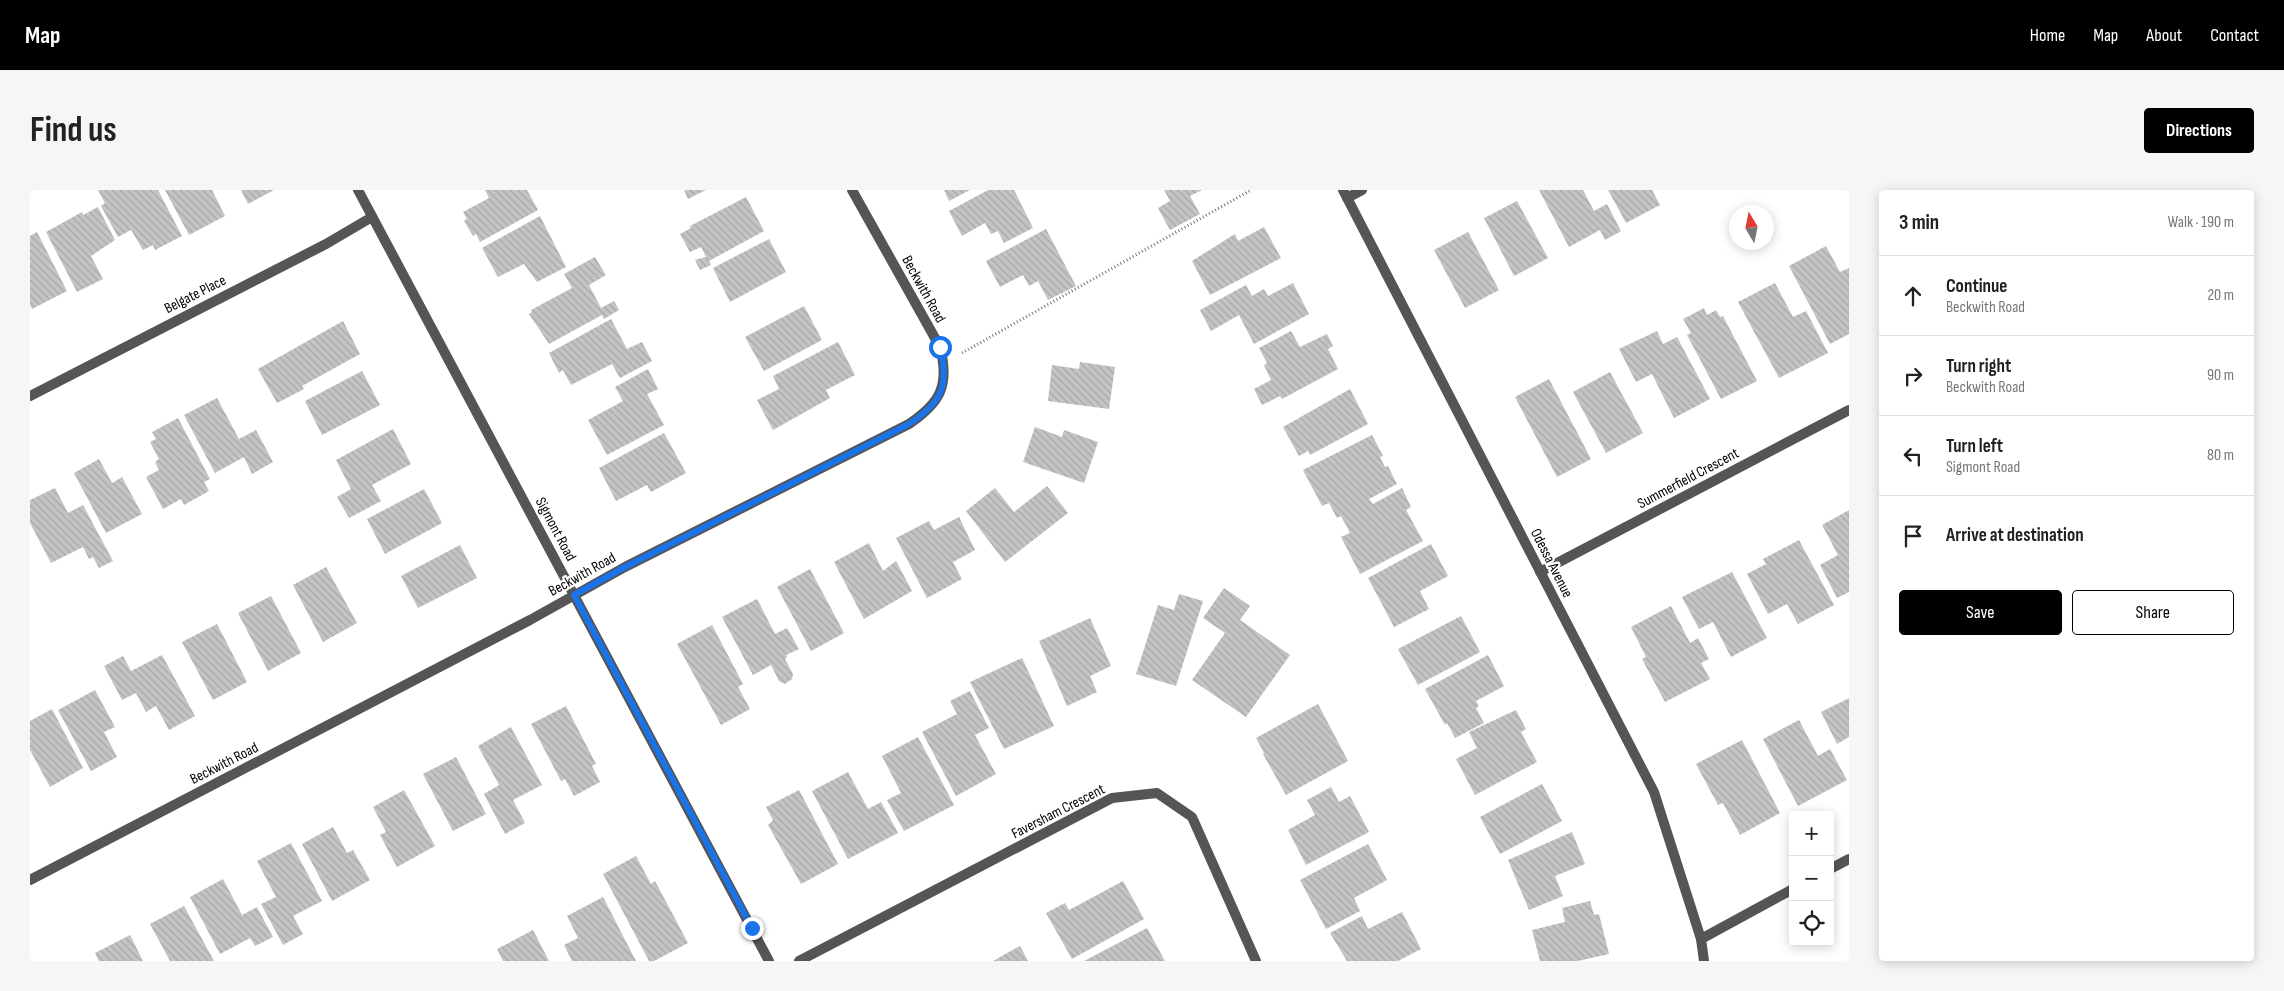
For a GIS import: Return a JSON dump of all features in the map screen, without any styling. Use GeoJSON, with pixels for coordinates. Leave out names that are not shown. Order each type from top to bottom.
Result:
{"type":"FeatureCollection","features":[{"type":"Feature","properties":{"kind":"street","name":"Sigmont Road"},"geometry":{"type":"LineString","coordinates":[[358,190],[769,961]]}},
{"type":"Feature","properties":{"kind":"street","name":"Beckwith Road"},"geometry":{"type":"LineString","coordinates":[[30,880],[530,620],[634,562],[909,424],[928,411],[940,395],[944,364],[940,347],[852,190]]}},
{"type":"Feature","properties":{"kind":"street"},"geometry":{"type":"LineString","coordinates":[[1345,194],[1362,190]]}},
{"type":"Feature","properties":{"kind":"street","name":"Odessa Avenue"},"geometry":{"type":"LineString","coordinates":[[1345,194],[1654,792],[1701,939],[1704,961]]}},
{"type":"Feature","properties":{"kind":"street","name":"Belgate Place"},"geometry":{"type":"LineString","coordinates":[[30,396],[326,244],[372,217]]}},
{"type":"Feature","properties":{"kind":"street","name":"Summerfield Crescent"},"geometry":{"type":"LineString","coordinates":[[1540,572],[1849,410]]}},
{"type":"Feature","properties":{"kind":"street","name":"Faversham Crescent"},"geometry":{"type":"LineString","coordinates":[[800,961],[1112,798],[1158,793],[1192,817],[1256,961]]}},
{"type":"Feature","properties":{"kind":"street"},"geometry":{"type":"LineString","coordinates":[[1834,867],[1849,859]]}},
{"type":"Feature","properties":{"kind":"street"},"geometry":{"type":"LineString","coordinates":[[1701,939],[1789,891]]}},
{"type":"Feature","properties":{"kind":"path"},"geometry":{"type":"LineString","coordinates":[[944,364],[1250,190]]}},
{"type":"Feature","properties":{"kind":"building"},"geometry":{"type":"Polygon","coordinates":[[[98,190],[158,190],[182,236],[155,250],[153,245],[143,250],[131,230],[118,237],[101,206],[105,203],[98,190]]]}},
{"type":"Feature","properties":{"kind":"building"},"geometry":{"type":"Polygon","coordinates":[[[165,190],[212,190],[225,216],[189,235],[165,190]]]}},
{"type":"Feature","properties":{"kind":"building"},"geometry":{"type":"Polygon","coordinates":[[[241,190],[274,190],[248,204],[241,190]]]}},
{"type":"Feature","properties":{"kind":"building"},"geometry":{"type":"Polygon","coordinates":[[[485,190],[527,190],[538,210],[480,242],[476,234],[473,236],[464,221],[467,219],[463,212],[489,198],[485,190]]]}},
{"type":"Feature","properties":{"kind":"building"},"geometry":{"type":"Polygon","coordinates":[[[684,190],[706,190],[688,199],[684,190]]]}},
{"type":"Feature","properties":{"kind":"building"},"geometry":{"type":"Polygon","coordinates":[[[944,190],[970,190],[949,201],[944,190]]]}},
{"type":"Feature","properties":{"kind":"building"},"geometry":{"type":"Polygon","coordinates":[[[988,190],[1014,190],[1033,228],[1004,243],[998,231],[991,234],[985,223],[962,236],[949,211],[988,190]]]}},
{"type":"Feature","properties":{"kind":"building"},"geometry":{"type":"Polygon","coordinates":[[[1164,190],[1202,190],[1190,196],[1200,214],[1170,230],[1158,208],[1170,201],[1164,190]]]}},
{"type":"Feature","properties":{"kind":"building"},"geometry":{"type":"Polygon","coordinates":[[[1539,190],[1583,190],[1594,211],[1607,204],[1621,231],[1605,240],[1600,230],[1569,247],[1539,190]]]}},
{"type":"Feature","properties":{"kind":"building"},"geometry":{"type":"Polygon","coordinates":[[[1608,190],[1652,190],[1660,205],[1626,223],[1608,190]]]}},
{"type":"Feature","properties":{"kind":"building"},"geometry":{"type":"Polygon","coordinates":[[[746,197],[764,231],[709,261],[711,265],[700,270],[695,260],[706,257],[701,247],[690,252],[680,234],[691,228],[690,226],[746,197]]]}},
{"type":"Feature","properties":{"kind":"building"},"geometry":{"type":"Polygon","coordinates":[[[1517,201],[1548,258],[1514,276],[1484,218],[1517,201]]]}},
{"type":"Feature","properties":{"kind":"building"},"geometry":{"type":"Polygon","coordinates":[[[98,207],[115,240],[91,256],[103,279],[77,292],[46,232],[82,212],[83,215],[98,207]]]}},
{"type":"Feature","properties":{"kind":"building"},"geometry":{"type":"Polygon","coordinates":[[[540,216],[566,267],[537,282],[524,264],[498,277],[482,248],[540,216]]]}},
{"type":"Feature","properties":{"kind":"building"},"geometry":{"type":"Polygon","coordinates":[[[1264,227],[1281,258],[1210,295],[1192,261],[1235,234],[1238,241],[1264,227]]]}},
{"type":"Feature","properties":{"kind":"building"},"geometry":{"type":"Polygon","coordinates":[[[1046,229],[1076,286],[1048,300],[1038,281],[1029,286],[1023,275],[1000,287],[986,261],[1046,229]]]}},
{"type":"Feature","properties":{"kind":"building"},"geometry":{"type":"Polygon","coordinates":[[[37,232],[67,291],[32,309],[30,304],[30,236],[37,232]]]}},
{"type":"Feature","properties":{"kind":"building"},"geometry":{"type":"Polygon","coordinates":[[[1468,232],[1499,290],[1465,308],[1434,250],[1468,232]]]}},
{"type":"Feature","properties":{"kind":"building"},"geometry":{"type":"Polygon","coordinates":[[[769,239],[786,272],[730,302],[713,268],[769,239]]]}},
{"type":"Feature","properties":{"kind":"building"},"geometry":{"type":"Polygon","coordinates":[[[1826,246],[1840,272],[1849,268],[1849,334],[1830,344],[1789,266],[1826,246]]]}},
{"type":"Feature","properties":{"kind":"building"},"geometry":{"type":"Polygon","coordinates":[[[595,257],[606,275],[589,285],[601,308],[614,301],[619,310],[604,319],[602,315],[549,344],[529,314],[532,312],[531,310],[572,288],[564,274],[595,257]]]}},
{"type":"Feature","properties":{"kind":"building"},"geometry":{"type":"Polygon","coordinates":[[[1293,283],[1309,314],[1254,344],[1239,315],[1211,331],[1200,310],[1246,285],[1252,296],[1264,289],[1268,296],[1293,283]]]}},
{"type":"Feature","properties":{"kind":"building"},"geometry":{"type":"Polygon","coordinates":[[[1775,283],[1793,317],[1806,311],[1828,353],[1779,378],[1738,302],[1775,283]]]}},
{"type":"Feature","properties":{"kind":"building"},"geometry":{"type":"Polygon","coordinates":[[[804,306],[822,340],[764,371],[745,337],[804,306]]]}},
{"type":"Feature","properties":{"kind":"building"},"geometry":{"type":"Polygon","coordinates":[[[1704,308],[1707,315],[1716,310],[1720,317],[1723,316],[1757,381],[1721,399],[1687,335],[1691,333],[1683,319],[1704,308]]]}},
{"type":"Feature","properties":{"kind":"building"},"geometry":{"type":"Polygon","coordinates":[[[611,319],[627,349],[642,342],[652,361],[620,378],[612,364],[571,385],[563,370],[559,373],[549,353],[611,319]]]}},
{"type":"Feature","properties":{"kind":"building"},"geometry":{"type":"Polygon","coordinates":[[[343,321],[360,354],[302,386],[304,389],[277,403],[258,369],[343,321]]]}},
{"type":"Feature","properties":{"kind":"building"},"geometry":{"type":"Polygon","coordinates":[[[1291,331],[1300,347],[1327,334],[1333,346],[1328,349],[1338,369],[1282,399],[1280,396],[1262,405],[1254,389],[1271,380],[1264,365],[1267,363],[1259,348],[1291,331]]]}},
{"type":"Feature","properties":{"kind":"building"},"geometry":{"type":"Polygon","coordinates":[[[1657,331],[1663,344],[1677,337],[1710,399],[1674,418],[1652,374],[1636,382],[1619,349],[1657,331]]]}},
{"type":"Feature","properties":{"kind":"building"},"geometry":{"type":"Polygon","coordinates":[[[838,342],[855,375],[826,390],[830,398],[773,430],[757,400],[779,389],[773,376],[838,342]]]}},
{"type":"Feature","properties":{"kind":"building"},"geometry":{"type":"Polygon","coordinates":[[[1080,362],[1115,367],[1109,409],[1048,401],[1052,365],[1079,369],[1080,362]]]}},
{"type":"Feature","properties":{"kind":"building"},"geometry":{"type":"Polygon","coordinates":[[[648,369],[658,389],[647,394],[664,425],[607,455],[588,420],[623,401],[615,387],[648,369]]]}},
{"type":"Feature","properties":{"kind":"building"},"geometry":{"type":"Polygon","coordinates":[[[362,371],[380,405],[322,435],[305,401],[362,371]]]}},
{"type":"Feature","properties":{"kind":"building"},"geometry":{"type":"Polygon","coordinates":[[[1610,372],[1643,433],[1606,453],[1573,392],[1610,372]]]}},
{"type":"Feature","properties":{"kind":"building"},"geometry":{"type":"Polygon","coordinates":[[[1549,379],[1591,459],[1557,477],[1515,397],[1549,379]]]}},
{"type":"Feature","properties":{"kind":"building"},"geometry":{"type":"Polygon","coordinates":[[[1350,389],[1368,424],[1310,455],[1308,451],[1299,456],[1283,427],[1350,389]]]}},
{"type":"Feature","properties":{"kind":"building"},"geometry":{"type":"Polygon","coordinates":[[[217,398],[239,439],[256,430],[273,462],[252,474],[244,457],[215,473],[184,415],[217,398]]]}},
{"type":"Feature","properties":{"kind":"building"},"geometry":{"type":"Polygon","coordinates":[[[178,418],[210,479],[204,482],[209,491],[184,505],[181,499],[163,509],[146,477],[159,470],[155,462],[159,459],[150,442],[156,439],[152,432],[178,418]]]}},
{"type":"Feature","properties":{"kind":"building"},"geometry":{"type":"Polygon","coordinates":[[[1035,427],[1062,437],[1064,430],[1098,442],[1084,483],[1023,462],[1035,427]]]}},
{"type":"Feature","properties":{"kind":"building"},"geometry":{"type":"Polygon","coordinates":[[[393,429],[411,464],[372,485],[381,501],[349,518],[337,497],[351,489],[336,460],[393,429]]]}},
{"type":"Feature","properties":{"kind":"building"},"geometry":{"type":"Polygon","coordinates":[[[664,433],[686,473],[651,492],[647,485],[616,501],[599,468],[664,433]]]}},
{"type":"Feature","properties":{"kind":"building"},"geometry":{"type":"Polygon","coordinates":[[[1372,435],[1383,456],[1380,457],[1385,467],[1388,466],[1397,484],[1369,499],[1373,504],[1402,488],[1411,507],[1406,510],[1423,541],[1360,574],[1341,537],[1350,533],[1341,516],[1337,518],[1329,503],[1322,506],[1303,470],[1372,435]]]}},
{"type":"Feature","properties":{"kind":"building"},"geometry":{"type":"Polygon","coordinates":[[[99,459],[112,483],[122,477],[142,514],[106,533],[74,473],[99,459]]]}},
{"type":"Feature","properties":{"kind":"building"},"geometry":{"type":"Polygon","coordinates":[[[1047,486],[1068,513],[1005,562],[966,511],[995,488],[1014,512],[1047,486]]]}},
{"type":"Feature","properties":{"kind":"building"},"geometry":{"type":"Polygon","coordinates":[[[55,488],[68,513],[83,505],[113,561],[99,568],[93,557],[89,559],[83,547],[51,563],[30,523],[30,500],[55,488]]]}},
{"type":"Feature","properties":{"kind":"building"},"geometry":{"type":"Polygon","coordinates":[[[424,489],[442,523],[385,554],[367,519],[424,489]]]}},
{"type":"Feature","properties":{"kind":"building"},"geometry":{"type":"Polygon","coordinates":[[[1849,510],[1849,592],[1837,598],[1820,565],[1838,555],[1822,525],[1849,510]]]}},
{"type":"Feature","properties":{"kind":"building"},"geometry":{"type":"Polygon","coordinates":[[[959,517],[975,550],[953,562],[962,579],[927,598],[896,538],[929,521],[934,530],[959,517]]]}},
{"type":"Feature","properties":{"kind":"building"},"geometry":{"type":"Polygon","coordinates":[[[1799,540],[1834,605],[1798,624],[1787,604],[1768,614],[1747,574],[1766,564],[1763,559],[1799,540]]]}},
{"type":"Feature","properties":{"kind":"building"},"geometry":{"type":"Polygon","coordinates":[[[869,543],[883,571],[896,561],[912,591],[864,619],[834,562],[869,543]]]}},
{"type":"Feature","properties":{"kind":"building"},"geometry":{"type":"Polygon","coordinates":[[[1431,544],[1448,576],[1420,591],[1429,609],[1394,627],[1368,578],[1431,544]]]}},
{"type":"Feature","properties":{"kind":"building"},"geometry":{"type":"Polygon","coordinates":[[[460,545],[477,578],[418,608],[401,576],[460,545]]]}},
{"type":"Feature","properties":{"kind":"building"},"geometry":{"type":"Polygon","coordinates":[[[326,567],[357,623],[323,642],[293,585],[326,567]]]}},
{"type":"Feature","properties":{"kind":"building"},"geometry":{"type":"Polygon","coordinates":[[[810,569],[844,633],[811,651],[777,587],[810,569]]]}},
{"type":"Feature","properties":{"kind":"building"},"geometry":{"type":"Polygon","coordinates":[[[1732,572],[1767,638],[1731,657],[1713,622],[1699,629],[1682,597],[1732,572]]]}},
{"type":"Feature","properties":{"kind":"building"},"geometry":{"type":"Polygon","coordinates":[[[1224,588],[1250,606],[1240,620],[1290,655],[1246,717],[1192,680],[1225,633],[1203,618],[1224,588]]]}},
{"type":"Feature","properties":{"kind":"building"},"geometry":{"type":"Polygon","coordinates":[[[1179,594],[1203,601],[1176,686],[1136,674],[1158,605],[1174,610],[1179,594]]]}},
{"type":"Feature","properties":{"kind":"building"},"geometry":{"type":"Polygon","coordinates":[[[271,596],[301,653],[268,671],[238,613],[271,596]]]}},
{"type":"Feature","properties":{"kind":"building"},"geometry":{"type":"Polygon","coordinates":[[[757,599],[775,634],[787,628],[799,649],[786,655],[785,659],[793,674],[792,679],[785,684],[779,681],[771,665],[753,675],[722,617],[757,599]]]}},
{"type":"Feature","properties":{"kind":"building"},"geometry":{"type":"Polygon","coordinates":[[[1671,606],[1690,643],[1698,638],[1709,659],[1701,663],[1710,679],[1665,702],[1642,659],[1646,657],[1631,627],[1671,606]]]}},
{"type":"Feature","properties":{"kind":"building"},"geometry":{"type":"Polygon","coordinates":[[[1461,616],[1480,652],[1418,685],[1398,649],[1461,616]]]}},
{"type":"Feature","properties":{"kind":"building"},"geometry":{"type":"Polygon","coordinates":[[[1090,618],[1111,666],[1090,676],[1097,692],[1067,706],[1039,641],[1090,618]]]}},
{"type":"Feature","properties":{"kind":"building"},"geometry":{"type":"Polygon","coordinates":[[[217,624],[247,682],[213,700],[182,642],[217,624]]]}},
{"type":"Feature","properties":{"kind":"building"},"geometry":{"type":"Polygon","coordinates":[[[712,625],[743,684],[738,687],[750,709],[721,725],[677,644],[712,625]]]}},
{"type":"Feature","properties":{"kind":"building"},"geometry":{"type":"Polygon","coordinates":[[[162,655],[195,716],[169,730],[156,706],[146,712],[136,693],[122,700],[104,666],[123,656],[131,671],[162,655]]]}},
{"type":"Feature","properties":{"kind":"building"},"geometry":{"type":"Polygon","coordinates":[[[1488,655],[1504,686],[1476,701],[1479,706],[1476,708],[1484,723],[1455,738],[1447,723],[1445,725],[1425,689],[1488,655]]]}},
{"type":"Feature","properties":{"kind":"building"},"geometry":{"type":"Polygon","coordinates":[[[1022,658],[1054,726],[1004,749],[970,682],[1022,658]]]}},
{"type":"Feature","properties":{"kind":"building"},"geometry":{"type":"Polygon","coordinates":[[[95,690],[115,727],[104,732],[117,757],[91,771],[58,710],[95,690]]]}},
{"type":"Feature","properties":{"kind":"building"},"geometry":{"type":"Polygon","coordinates":[[[970,691],[989,728],[975,735],[996,774],[956,796],[922,732],[957,714],[950,701],[970,691]]]}},
{"type":"Feature","properties":{"kind":"building"},"geometry":{"type":"Polygon","coordinates":[[[1849,698],[1849,737],[1837,744],[1821,712],[1849,698]]]}},
{"type":"Feature","properties":{"kind":"building"},"geometry":{"type":"Polygon","coordinates":[[[1318,704],[1348,761],[1286,795],[1256,738],[1318,704]]]}},
{"type":"Feature","properties":{"kind":"building"},"geometry":{"type":"Polygon","coordinates":[[[566,706],[596,764],[592,766],[600,782],[574,796],[565,779],[561,781],[531,724],[566,706]]]}},
{"type":"Feature","properties":{"kind":"building"},"geometry":{"type":"Polygon","coordinates":[[[52,709],[83,768],[50,787],[30,750],[30,721],[52,709]]]}},
{"type":"Feature","properties":{"kind":"building"},"geometry":{"type":"Polygon","coordinates":[[[1516,710],[1526,729],[1521,732],[1537,762],[1475,795],[1456,759],[1477,748],[1469,732],[1516,710]]]}},
{"type":"Feature","properties":{"kind":"building"},"geometry":{"type":"Polygon","coordinates":[[[1799,720],[1818,756],[1830,749],[1847,780],[1798,806],[1763,739],[1799,720]]]}},
{"type":"Feature","properties":{"kind":"building"},"geometry":{"type":"Polygon","coordinates":[[[511,727],[542,785],[513,800],[525,823],[505,834],[484,794],[499,785],[478,746],[511,727]]]}},
{"type":"Feature","properties":{"kind":"building"},"geometry":{"type":"Polygon","coordinates":[[[918,737],[954,805],[904,831],[887,800],[901,793],[882,756],[918,737]]]}},
{"type":"Feature","properties":{"kind":"building"},"geometry":{"type":"Polygon","coordinates":[[[1742,740],[1780,813],[1740,835],[1723,803],[1718,805],[1696,764],[1742,740]]]}},
{"type":"Feature","properties":{"kind":"building"},"geometry":{"type":"Polygon","coordinates":[[[456,757],[486,814],[453,831],[423,774],[456,757]]]}},
{"type":"Feature","properties":{"kind":"building"},"geometry":{"type":"Polygon","coordinates":[[[848,772],[868,809],[881,802],[898,833],[848,859],[812,791],[848,772]]]}},
{"type":"Feature","properties":{"kind":"building"},"geometry":{"type":"Polygon","coordinates":[[[1542,784],[1562,821],[1500,854],[1480,817],[1542,784]]]}},
{"type":"Feature","properties":{"kind":"building"},"geometry":{"type":"Polygon","coordinates":[[[1331,787],[1339,802],[1350,796],[1369,832],[1306,865],[1288,830],[1315,815],[1307,800],[1331,787]]]}},
{"type":"Feature","properties":{"kind":"building"},"geometry":{"type":"Polygon","coordinates":[[[404,790],[435,846],[397,867],[380,835],[386,832],[373,807],[404,790]]]}},
{"type":"Feature","properties":{"kind":"building"},"geometry":{"type":"Polygon","coordinates":[[[799,790],[838,864],[801,884],[768,825],[773,820],[766,807],[799,790]]]}},
{"type":"Feature","properties":{"kind":"building"},"geometry":{"type":"Polygon","coordinates":[[[333,827],[347,853],[353,850],[370,880],[332,901],[302,844],[333,827]]]}},
{"type":"Feature","properties":{"kind":"building"},"geometry":{"type":"Polygon","coordinates":[[[1572,832],[1585,864],[1555,876],[1563,896],[1529,910],[1508,860],[1572,832]]]}},
{"type":"Feature","properties":{"kind":"building"},"geometry":{"type":"Polygon","coordinates":[[[291,843],[322,901],[293,916],[303,934],[283,945],[261,904],[276,897],[257,861],[291,843]]]}},
{"type":"Feature","properties":{"kind":"building"},"geometry":{"type":"Polygon","coordinates":[[[1368,844],[1387,880],[1354,898],[1360,911],[1326,929],[1300,880],[1368,844]]]}},
{"type":"Feature","properties":{"kind":"building"},"geometry":{"type":"Polygon","coordinates":[[[636,856],[651,884],[655,881],[688,943],[654,961],[649,961],[603,874],[636,856]]]}},
{"type":"Feature","properties":{"kind":"building"},"geometry":{"type":"Polygon","coordinates":[[[223,879],[242,915],[257,907],[273,937],[255,946],[250,938],[220,954],[190,897],[223,879]]]}},
{"type":"Feature","properties":{"kind":"building"},"geometry":{"type":"Polygon","coordinates":[[[1123,881],[1144,919],[1072,959],[1046,913],[1065,903],[1069,910],[1123,881]]]}},
{"type":"Feature","properties":{"kind":"building"},"geometry":{"type":"Polygon","coordinates":[[[603,897],[636,961],[572,961],[564,945],[578,938],[567,916],[603,897]]]}},
{"type":"Feature","properties":{"kind":"building"},"geometry":{"type":"Polygon","coordinates":[[[1590,901],[1594,915],[1599,914],[1609,954],[1578,961],[1540,961],[1532,930],[1565,922],[1562,908],[1590,901]]]}},
{"type":"Feature","properties":{"kind":"building"},"geometry":{"type":"Polygon","coordinates":[[[184,906],[214,961],[170,961],[150,924],[184,906]]]}},
{"type":"Feature","properties":{"kind":"building"},"geometry":{"type":"Polygon","coordinates":[[[1402,912],[1421,949],[1398,961],[1347,961],[1330,933],[1362,916],[1368,929],[1402,912]]]}},
{"type":"Feature","properties":{"kind":"building"},"geometry":{"type":"Polygon","coordinates":[[[1147,928],[1165,961],[1084,961],[1147,928]]]}},
{"type":"Feature","properties":{"kind":"building"},"geometry":{"type":"Polygon","coordinates":[[[533,930],[549,961],[503,961],[497,949],[533,930]]]}},
{"type":"Feature","properties":{"kind":"building"},"geometry":{"type":"Polygon","coordinates":[[[130,935],[143,961],[99,961],[95,953],[130,935]]]}},
{"type":"Feature","properties":{"kind":"building"},"geometry":{"type":"Polygon","coordinates":[[[1020,946],[1028,961],[993,961],[1020,946]]]}},
{"type":"Feature","properties":{"kind":"route"},"geometry":{"type":"LineString","coordinates":[[752,928],[574,595],[625,567],[909,424],[928,411],[940,395],[944,378],[944,364],[940,347]]}}]}
